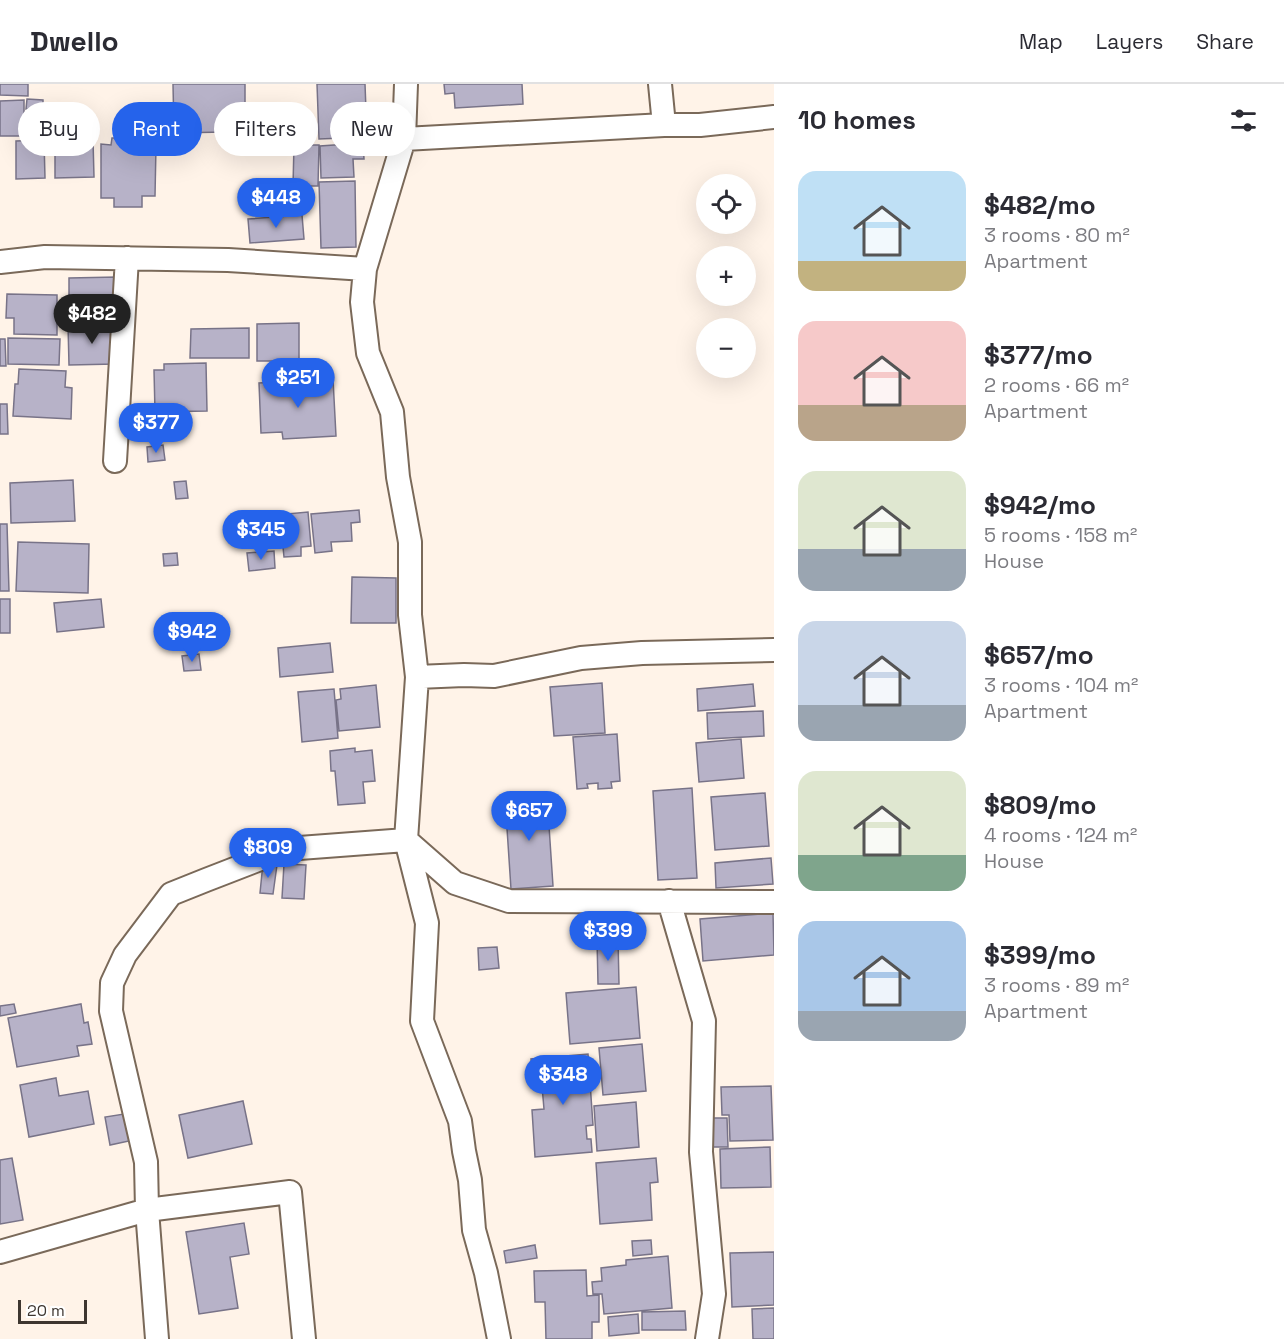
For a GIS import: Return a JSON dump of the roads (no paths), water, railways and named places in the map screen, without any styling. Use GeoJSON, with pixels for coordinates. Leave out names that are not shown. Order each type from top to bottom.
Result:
{"type":"FeatureCollection","features":[{"type":"Feature","properties":{"kind":"street"},"geometry":{"type":"LineString","coordinates":[[405,102],[406,84]]}},
{"type":"Feature","properties":{"kind":"street"},"geometry":{"type":"LineString","coordinates":[[660,84],[664,125]]}},
{"type":"Feature","properties":{"kind":"street"},"geometry":{"type":"LineString","coordinates":[[415,139],[699,125],[774,117]]}},
{"type":"Feature","properties":{"kind":"street"},"geometry":{"type":"LineString","coordinates":[[399,156],[365,268],[362,302],[368,353],[392,412],[398,477],[410,542],[410,615],[417,677],[405,840],[427,923],[422,1021],[460,1121],[470,1180],[474,1230],[486,1273],[499,1339]]}},
{"type":"Feature","properties":{"kind":"street"},"geometry":{"type":"LineString","coordinates":[[0,262],[45,257],[127,258],[228,260],[365,268]]}},
{"type":"Feature","properties":{"kind":"street"},"geometry":{"type":"LineString","coordinates":[[116,461],[127,258]]}},
{"type":"Feature","properties":{"kind":"street"},"geometry":{"type":"LineString","coordinates":[[417,677],[494,676],[580,658],[774,650]]}},
{"type":"Feature","properties":{"kind":"street"},"geometry":{"type":"LineString","coordinates":[[157,1339],[147,1210],[146,1162],[111,1011],[112,983],[125,955],[171,894],[286,849],[405,840],[455,883],[509,901],[774,902]]}},
{"type":"Feature","properties":{"kind":"street"},"geometry":{"type":"LineString","coordinates":[[669,901],[704,1020],[701,1152],[714,1294],[707,1339]]}},
{"type":"Feature","properties":{"kind":"street"},"geometry":{"type":"LineString","coordinates":[[0,1252],[147,1210],[290,1192],[303,1339]]}}]}
